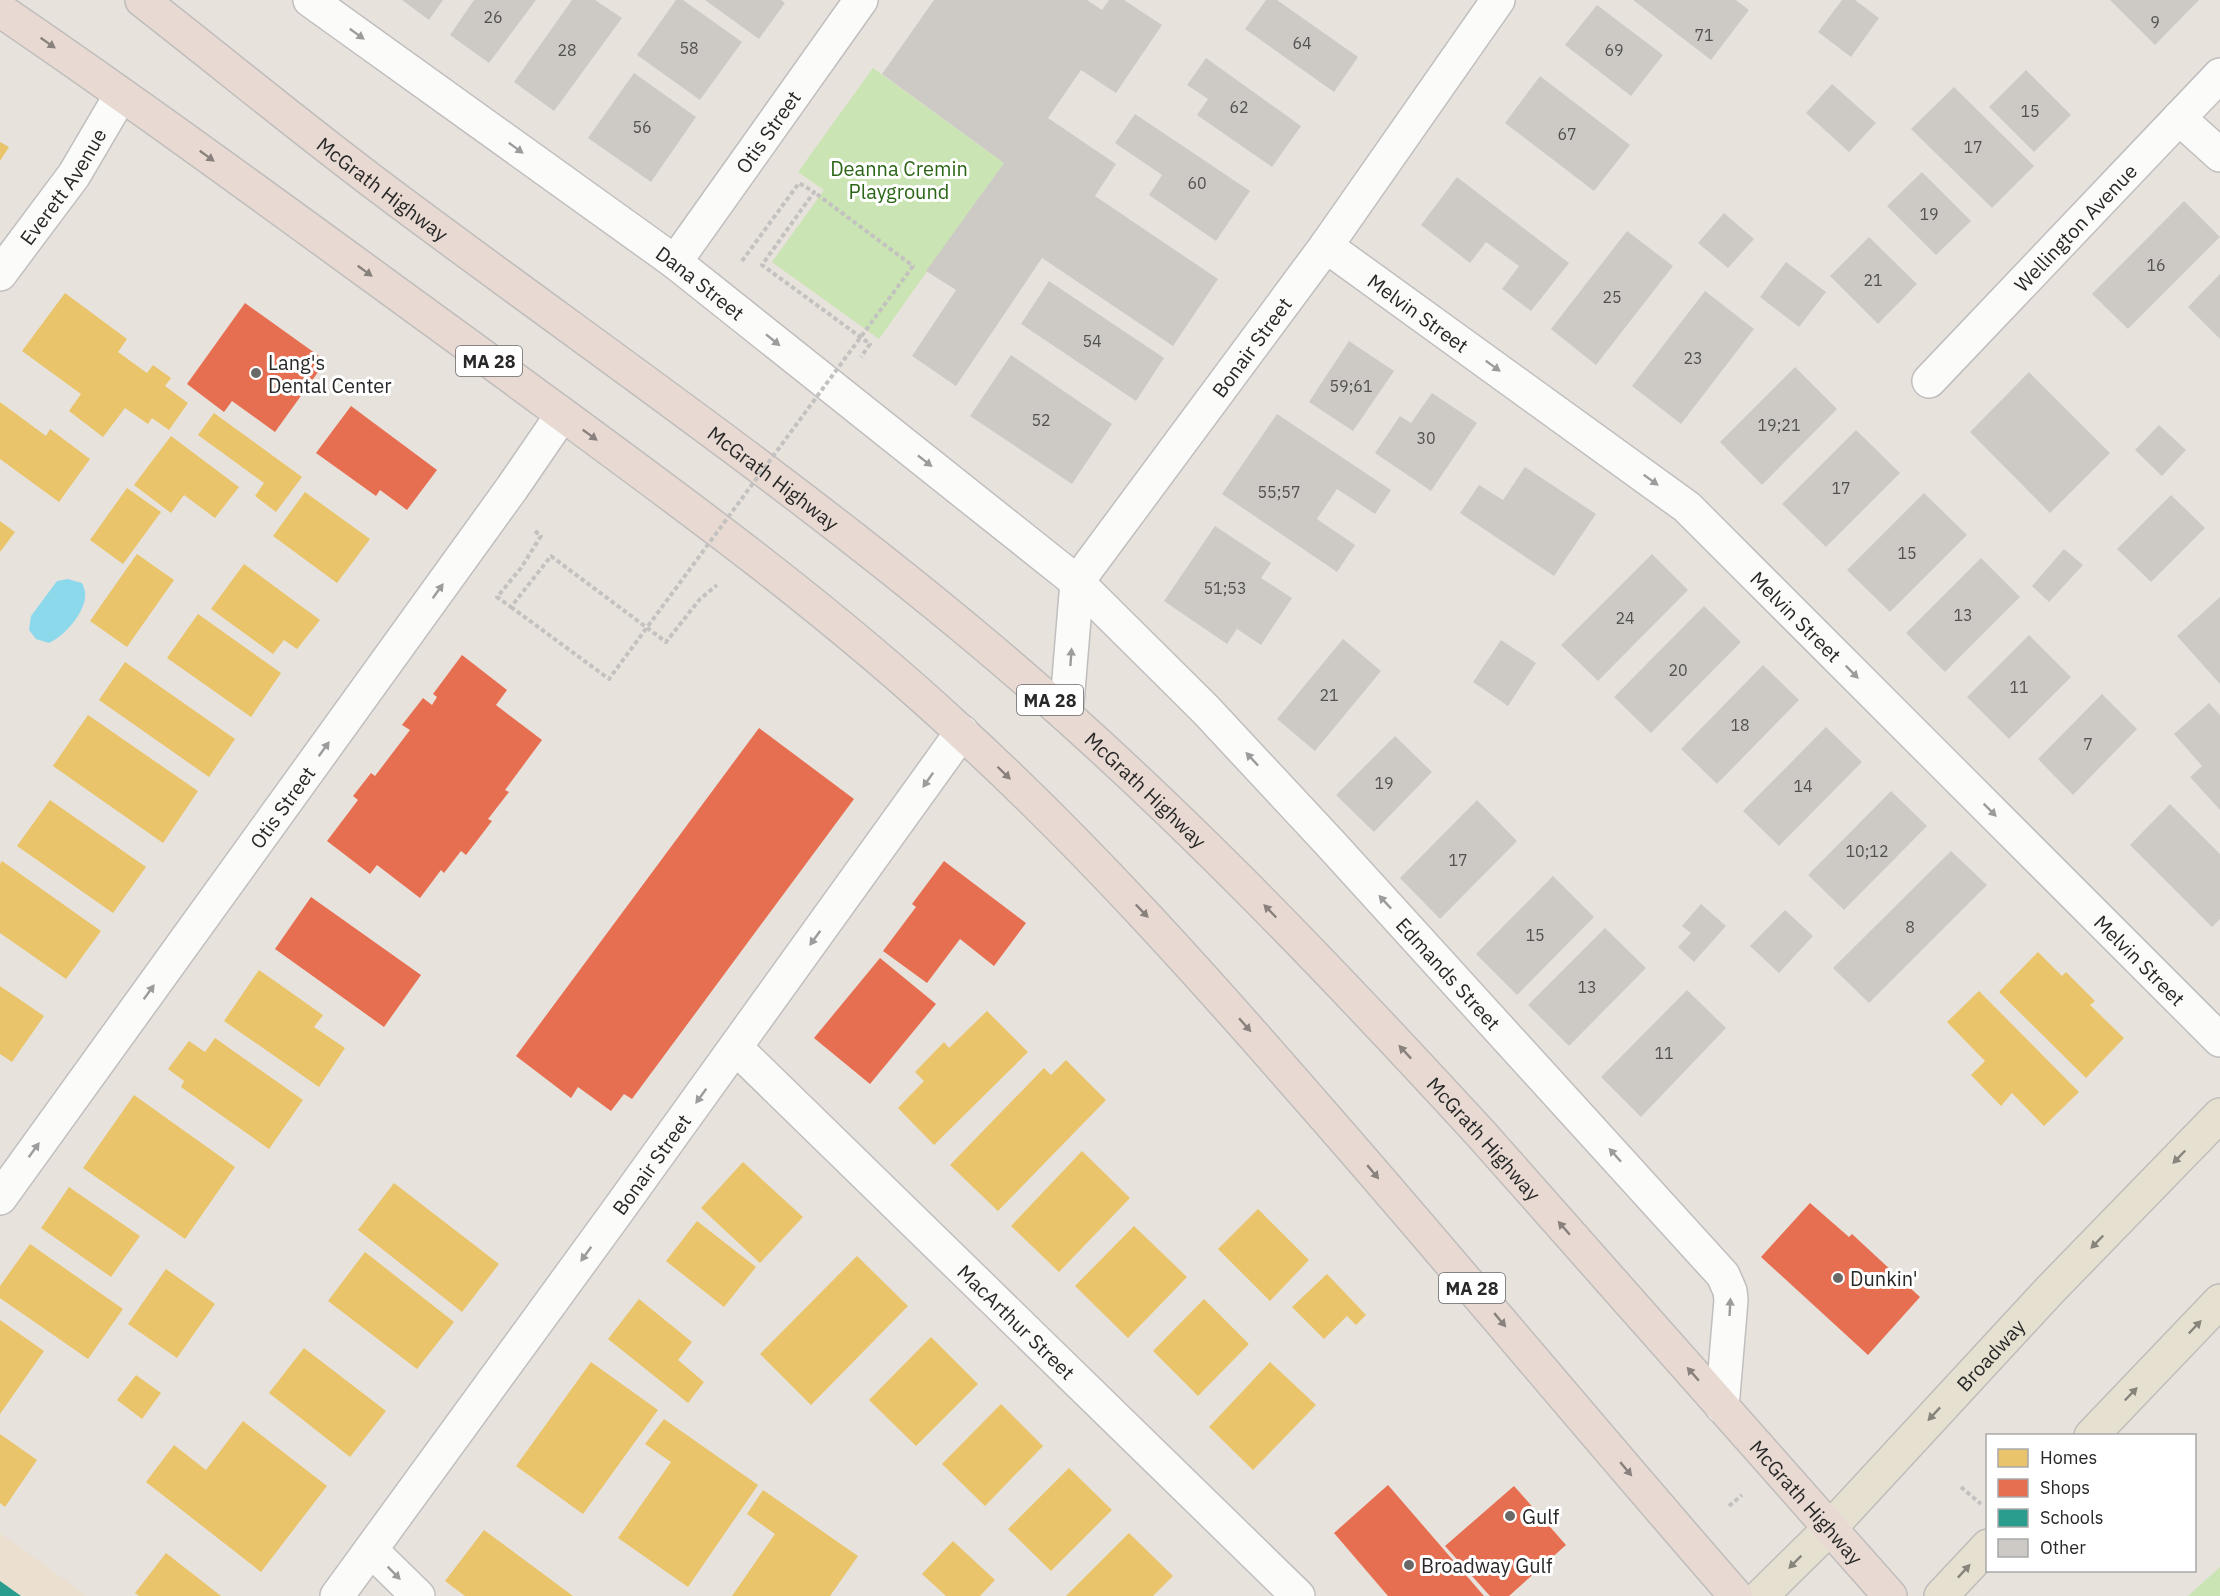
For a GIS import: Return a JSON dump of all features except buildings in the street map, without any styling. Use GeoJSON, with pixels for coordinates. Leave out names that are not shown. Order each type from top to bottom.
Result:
{"type":"FeatureCollection","features":[{"type":"Feature","properties":{"kind":"highway","name":"McGrath Highway"},"geometry":{"type":"LineString","coordinates":[[142,0],[394,198],[837,526],[978,639],[1066,715],[1191,832],[1362,1006],[1482,1135],[1890,1596]]}},
{"type":"Feature","properties":{"kind":"highway","name":"MA 28"},"geometry":{"type":"LineString","coordinates":[[0,10],[562,415],[805,598],[894,670],[962,732],[1090,856],[1206,981],[1736,1596]]}},
{"type":"Feature","properties":{"kind":"main road","name":"Broadway"},"geometry":{"type":"LineString","coordinates":[[1761,1596],[1830,1528],[2035,1307],[2220,1115]]}},
{"type":"Feature","properties":{"kind":"main road"},"geometry":{"type":"LineString","coordinates":[[2093,1434],[2220,1301]]}},
{"type":"Feature","properties":{"kind":"main road"},"geometry":{"type":"LineString","coordinates":[[1941,1596],[1986,1548]]}},
{"type":"Feature","properties":{"kind":"street","name":"Dana Street"},"geometry":{"type":"LineString","coordinates":[[310,0],[675,262],[1077,582]]}},
{"type":"Feature","properties":{"kind":"street","name":"Otis Street"},"geometry":{"type":"LineString","coordinates":[[675,262],[861,0]]}},
{"type":"Feature","properties":{"kind":"street","name":"Bonair Street"},"geometry":{"type":"LineString","coordinates":[[1077,582],[1326,246],[1498,0]]}},
{"type":"Feature","properties":{"kind":"street","name":"Wellington Avenue"},"geometry":{"type":"LineString","coordinates":[[1929,381],[2220,75]]}},
{"type":"Feature","properties":{"kind":"street","name":"Everett Avenue"},"geometry":{"type":"LineString","coordinates":[[0,274],[74,174],[121,95]]}},
{"type":"Feature","properties":{"kind":"street"},"geometry":{"type":"LineString","coordinates":[[2179,118],[2220,155]]}},
{"type":"Feature","properties":{"kind":"street","name":"Melvin Street"},"geometry":{"type":"LineString","coordinates":[[1326,246],[1687,507],[2220,1040]]}},
{"type":"Feature","properties":{"kind":"street","name":"Otis Street"},"geometry":{"type":"LineString","coordinates":[[0,1198],[512,488],[562,415]]}},
{"type":"Feature","properties":{"kind":"street"},"geometry":{"type":"LineString","coordinates":[[1066,715],[1077,582]]}},
{"type":"Feature","properties":{"kind":"street","name":"Edmands Street"},"geometry":{"type":"LineString","coordinates":[[1077,582],[1206,710],[1723,1275],[1731,1300],[1722,1407]]}},
{"type":"Feature","properties":{"kind":"street","name":"Bonair Street"},"geometry":{"type":"LineString","coordinates":[[337,1596],[736,1048],[962,732]]}},
{"type":"Feature","properties":{"kind":"street","name":"MacArthur Street"},"geometry":{"type":"LineString","coordinates":[[736,1048],[1298,1596]]}},
{"type":"Feature","properties":{"kind":"street"},"geometry":{"type":"LineString","coordinates":[[371,1550],[418,1596]]}},
{"type":"Feature","properties":{"kind":"path"},"geometry":{"type":"LineString","coordinates":[[535,531],[541,537],[521,568],[497,597],[609,679],[913,266],[800,183],[742,262]]}},
{"type":"Feature","properties":{"kind":"path"},"geometry":{"type":"LineString","coordinates":[[814,192],[762,265],[870,344],[862,356]]}},
{"type":"Feature","properties":{"kind":"path"},"geometry":{"type":"LineString","coordinates":[[511,607],[551,556],[666,642],[695,606]]}},
{"type":"Feature","properties":{"kind":"path"},"geometry":{"type":"LineString","coordinates":[[1961,1487],[1985,1508]]}},
{"type":"Feature","properties":{"kind":"path"},"geometry":{"type":"LineString","coordinates":[[1729,1506],[1742,1494]]}},
{"type":"Feature","properties":{"kind":"shaded area"},"geometry":{"type":"Polygon","coordinates":[[[0,1533],[87,1596],[0,1596],[0,1533]]]}},
{"type":"Feature","properties":{"kind":"green space","name":"Deanna Cremin Playground"},"geometry":{"type":"Polygon","coordinates":[[[873,68],[1004,163],[879,339],[772,262],[824,190],[798,172],[873,68]]]}},
{"type":"Feature","properties":{"kind":"green space"},"geometry":{"type":"Polygon","coordinates":[[[2220,1567],[2220,1596],[2188,1596],[2220,1567]]]}},
{"type":"Feature","properties":{"kind":"water"},"geometry":{"type":"Polygon","coordinates":[[[68,579],[82,583],[85,598],[81,611],[72,624],[55,640],[49,643],[36,639],[29,630],[31,616],[57,581],[68,579]]]}},
{"type":"Feature","properties":{"kind":"place","name":"Lang's Dental Center"},"geometry":{"type":"Point","coordinates":[256,373]}},
{"type":"Feature","properties":{"kind":"place","name":"Dunkin'"},"geometry":{"type":"Point","coordinates":[1838,1278]}},
{"type":"Feature","properties":{"kind":"place","name":"Gulf"},"geometry":{"type":"Point","coordinates":[1510,1516]}},
{"type":"Feature","properties":{"kind":"place","name":"Broadway Gulf"},"geometry":{"type":"Point","coordinates":[1409,1565]}}]}
